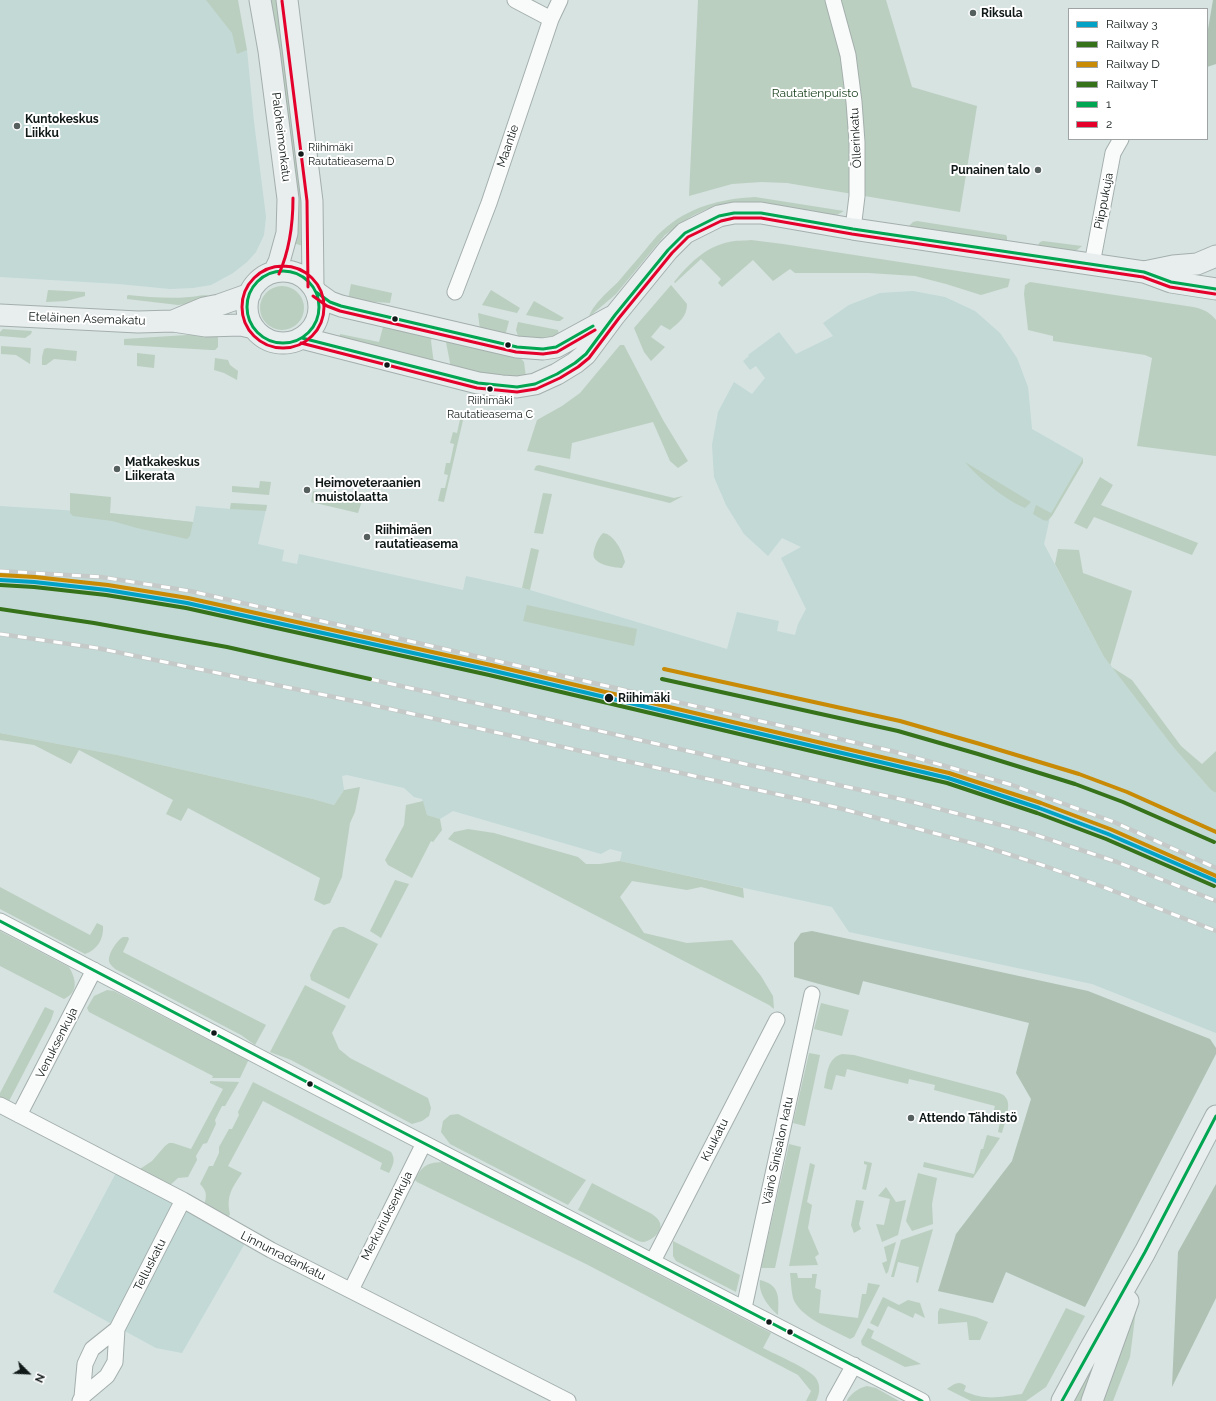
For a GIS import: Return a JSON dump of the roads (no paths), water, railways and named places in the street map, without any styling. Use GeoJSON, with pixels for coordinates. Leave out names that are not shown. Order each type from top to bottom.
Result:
{"type":"FeatureCollection","features":[{"type":"Feature","properties":{"kind":"street","name":"Paloheimonkatu"},"geometry":{"type":"LineString","coordinates":[[260,0],[270,51],[288,199],[287,233],[279,262],[274,272]]}},
{"type":"Feature","properties":{"kind":"street","name":"Paloheimonkatu"},"geometry":{"type":"LineString","coordinates":[[287,0],[312,201],[314,289]]}},
{"type":"Feature","properties":{"kind":"street"},"geometry":{"type":"LineString","coordinates":[[515,0],[552,18]]}},
{"type":"Feature","properties":{"kind":"street","name":"Maantie"},"geometry":{"type":"LineString","coordinates":[[455,292],[489,203],[552,18],[560,0]]}},
{"type":"Feature","properties":{"kind":"street","name":"Öllerinkatu"},"geometry":{"type":"LineString","coordinates":[[833,0],[848,55],[854,102],[858,190],[853,229]]}},
{"type":"Feature","properties":{"kind":"street","name":"Piippukuja"},"geometry":{"type":"LineString","coordinates":[[1092,264],[1113,153],[1120,140]]}},
{"type":"Feature","properties":{"kind":"street"},"geometry":{"type":"LineString","coordinates":[[302,338],[478,383],[517,387],[535,384],[557,374],[586,354],[615,314],[668,250],[685,233],[719,216],[734,213],[761,214],[1144,272],[1171,282],[1216,289]]}},
{"type":"Feature","properties":{"kind":"street"},"geometry":{"type":"LineString","coordinates":[[1144,272],[1173,266],[1197,264],[1216,256]]}},
{"type":"Feature","properties":{"kind":"street"},"geometry":{"type":"LineString","coordinates":[[314,289],[319,306],[319,314],[313,327],[302,338],[291,342],[277,343],[264,338],[250,322],[247,308],[250,294],[257,283],[262,278],[274,272],[288,271],[302,276],[314,289],[330,302],[341,306],[531,348],[543,349],[556,347],[615,314]]}},
{"type":"Feature","properties":{"kind":"street","name":"Eteläinen Asemakatu"},"geometry":{"type":"LineString","coordinates":[[174,321],[204,308],[219,305],[250,294]]}},
{"type":"Feature","properties":{"kind":"street","name":"Eteläinen Asemakatu"},"geometry":{"type":"LineString","coordinates":[[0,315],[138,322],[174,321],[206,326],[241,326],[254,328]]}},
{"type":"Feature","properties":{"kind":"street"},"geometry":{"type":"LineString","coordinates":[[0,921],[922,1401]]}},
{"type":"Feature","properties":{"kind":"street","name":"Venuksenkuja"},"geometry":{"type":"LineString","coordinates":[[19,1115],[94,970]]}},
{"type":"Feature","properties":{"kind":"street","name":"Väinö Sinisalon katu"},"geometry":{"type":"LineString","coordinates":[[744,1308],[812,994]]}},
{"type":"Feature","properties":{"kind":"street","name":"Kuukatu"},"geometry":{"type":"LineString","coordinates":[[653,1261],[777,1020]]}},
{"type":"Feature","properties":{"kind":"street","name":"Linnunradankatu"},"geometry":{"type":"LineString","coordinates":[[0,1105],[183,1200],[251,1240],[568,1401]]}},
{"type":"Feature","properties":{"kind":"street"},"geometry":{"type":"LineString","coordinates":[[1062,1401],[1090,1348],[1145,1252],[1216,1116]]}},
{"type":"Feature","properties":{"kind":"street","name":"Merkuriuksenkuja"},"geometry":{"type":"LineString","coordinates":[[350,1290],[424,1143]]}},
{"type":"Feature","properties":{"kind":"street","name":"Telluskatu"},"geometry":{"type":"LineString","coordinates":[[81,1399],[107,1376],[115,1362],[117,1329],[183,1200]]}},
{"type":"Feature","properties":{"kind":"street"},"geometry":{"type":"LineString","coordinates":[[1092,1401],[1145,1252]]}},
{"type":"Feature","properties":{"kind":"street","name":"Telluskatu"},"geometry":{"type":"LineString","coordinates":[[81,1399],[85,1364],[92,1349],[117,1329]]}},
{"type":"Feature","properties":{"kind":"street"},"geometry":{"type":"LineString","coordinates":[[834,1401],[854,1365]]}},
{"type":"Feature","properties":{"kind":"railway"},"geometry":{"type":"LineString","coordinates":[[0,571],[101,577],[190,591],[892,751],[1012,785],[1114,822],[1216,868]]}},
{"type":"Feature","properties":{"kind":"railway"},"geometry":{"type":"LineString","coordinates":[[0,634],[97,648],[363,703],[835,807],[983,846],[1042,865],[1216,931]]}},
{"type":"Feature","properties":{"kind":"railway"},"geometry":{"type":"LineString","coordinates":[[370,679],[909,801],[1024,831],[1117,862],[1216,901]]}},
{"type":"Feature","properties":{"kind":"rail line","name":"D"},"geometry":{"type":"LineString","coordinates":[[0,575],[35,577],[108,585],[188,598],[491,665],[949,773],[1041,803],[1110,829],[1216,876]]}},
{"type":"Feature","properties":{"kind":"rail line","name":"3"},"geometry":{"type":"LineString","coordinates":[[0,580],[107,590],[187,603],[490,670],[948,778],[1039,808],[1108,834],[1216,881]]}},
{"type":"Feature","properties":{"kind":"rail line","name":"R"},"geometry":{"type":"LineString","coordinates":[[0,585],[34,587],[106,595],[186,608],[489,675],[947,783],[1037,813],[1106,839],[1214,886]]}},
{"type":"Feature","properties":{"kind":"rail line","name":"T"},"geometry":{"type":"LineString","coordinates":[[0,609],[94,623],[227,647],[370,679]]}},
{"type":"Feature","properties":{"kind":"rail line","name":"D"},"geometry":{"type":"LineString","coordinates":[[664,669],[900,721],[980,744],[1079,774],[1127,792],[1216,832]]}},
{"type":"Feature","properties":{"kind":"rail line","name":"R"},"geometry":{"type":"LineString","coordinates":[[662,679],[898,731],[978,754],[1075,784],[1123,802],[1214,842]]}},
{"type":"Feature","properties":{"kind":"place","name":"Riksula"},"geometry":{"type":"Point","coordinates":[973,13]}},
{"type":"Feature","properties":{"kind":"place","name":"Kuntokeskus Liikku"},"geometry":{"type":"Point","coordinates":[17,126]}},
{"type":"Feature","properties":{"kind":"place","name":"Riihimäki Rautatieasema D"},"geometry":{"type":"Point","coordinates":[301,154]}},
{"type":"Feature","properties":{"kind":"place","name":"Punainen talo"},"geometry":{"type":"Point","coordinates":[1038,170]}},
{"type":"Feature","properties":{"kind":"place","name":"Riihimäki Rautatieasema C"},"geometry":{"type":"Point","coordinates":[490,389]}},
{"type":"Feature","properties":{"kind":"place","name":"Matkakeskus Liikerata"},"geometry":{"type":"Point","coordinates":[117,469]}},
{"type":"Feature","properties":{"kind":"place","name":"Heimoveteraanien muistolaatta"},"geometry":{"type":"Point","coordinates":[307,490]}},
{"type":"Feature","properties":{"kind":"place","name":"Riihimäen rautatieasema"},"geometry":{"type":"Point","coordinates":[367,537]}},
{"type":"Feature","properties":{"kind":"place","name":"Riihimäki"},"geometry":{"type":"Point","coordinates":[609,698]}},
{"type":"Feature","properties":{"kind":"place","name":"Attendo Tähdistö"},"geometry":{"type":"Point","coordinates":[911,1118]}},
{"type":"Feature","properties":{"kind":"park label","name":"Rautatienpuisto"},"geometry":{"type":"Point","coordinates":[815,93]}}]}
